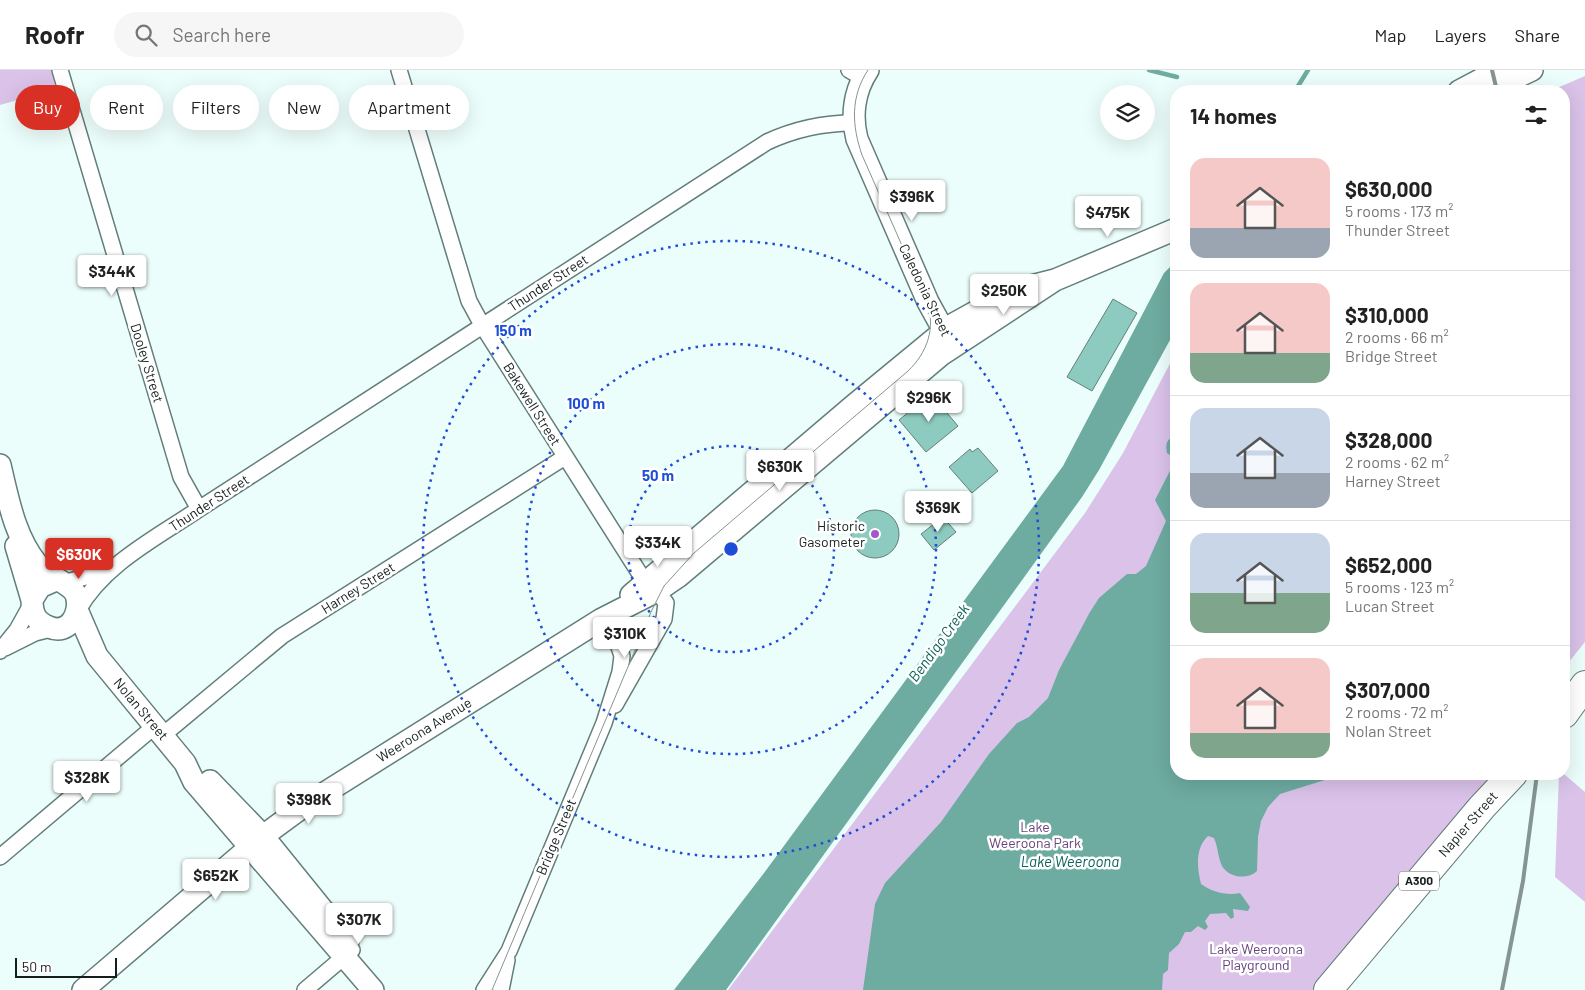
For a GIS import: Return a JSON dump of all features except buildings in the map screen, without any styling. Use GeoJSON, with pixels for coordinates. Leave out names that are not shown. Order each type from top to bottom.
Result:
{"type":"FeatureCollection","features":[{"type":"Feature","properties":{"kind":"highway"},"geometry":{"type":"LineString","coordinates":[[1570,706],[1585,685]]}},
{"type":"Feature","properties":{"kind":"highway"},"geometry":{"type":"LineString","coordinates":[[1570,709],[1585,693]]}},
{"type":"Feature","properties":{"kind":"highway","name":"Napier Street"},"geometry":{"type":"LineString","coordinates":[[1328,990],[1510,780]]}},
{"type":"Feature","properties":{"kind":"highway","name":"Napier Street"},"geometry":{"type":"LineString","coordinates":[[1344,990],[1497,795]]}},
{"type":"Feature","properties":{"kind":"main road"},"geometry":{"type":"LineString","coordinates":[[1471,85],[1500,70]]}},
{"type":"Feature","properties":{"kind":"main road"},"geometry":{"type":"LineString","coordinates":[[1501,85],[1532,70]]}},
{"type":"Feature","properties":{"kind":"main road"},"geometry":{"type":"LineString","coordinates":[[854,123],[860,73]]}},
{"type":"Feature","properties":{"kind":"main road","name":"Caledonia Street"},"geometry":{"type":"LineString","coordinates":[[854,123],[862,155],[928,302],[948,339]]}},
{"type":"Feature","properties":{"kind":"main road","name":"Weeroona Avenue"},"geometry":{"type":"LineString","coordinates":[[83,990],[257,842],[327,791],[651,587],[693,565],[948,339],[1055,280],[1170,232]]}},
{"type":"Feature","properties":{"kind":"main road"},"geometry":{"type":"LineString","coordinates":[[0,465],[13,514],[24,545],[38,564],[60,581],[69,585],[76,596],[78,611],[70,624],[54,629],[39,622],[33,612],[22,562],[0,508]]}},
{"type":"Feature","properties":{"kind":"main road"},"geometry":{"type":"LineString","coordinates":[[32,602],[40,587],[60,581]]}},
{"type":"Feature","properties":{"kind":"main road","name":"Nolan Street"},"geometry":{"type":"LineString","coordinates":[[78,611],[97,656],[185,763],[202,772],[257,842],[350,952],[388,990]]}},
{"type":"Feature","properties":{"kind":"main road","name":"Nolan Street"},"geometry":{"type":"LineString","coordinates":[[54,629],[97,656]]}},
{"type":"Feature","properties":{"kind":"main road","name":"Nolan Street"},"geometry":{"type":"LineString","coordinates":[[350,952],[373,990]]}},
{"type":"Feature","properties":{"kind":"street","name":"Dooley Street"},"geometry":{"type":"LineString","coordinates":[[60,70],[181,476],[199,509]]}},
{"type":"Feature","properties":{"kind":"street","name":"Bakewell Street"},"geometry":{"type":"LineString","coordinates":[[399,70],[464,290],[482,325],[565,457],[651,587]]}},
{"type":"Feature","properties":{"kind":"street","name":"Thunder Street"},"geometry":{"type":"LineString","coordinates":[[78,611],[92,588],[109,570],[199,509],[767,142],[809,127],[854,123]]}},
{"type":"Feature","properties":{"kind":"street","name":"Harney Street"},"geometry":{"type":"LineString","coordinates":[[0,857],[159,730],[282,636],[565,457]]}},
{"type":"Feature","properties":{"kind":"street","name":"Thunder Street"},"geometry":{"type":"LineString","coordinates":[[60,581],[109,570]]}},
{"type":"Feature","properties":{"kind":"street","name":"Bridge Street"},"geometry":{"type":"LineString","coordinates":[[604,723],[632,679],[664,619],[666,603],[651,587]]}},
{"type":"Feature","properties":{"kind":"street"},"geometry":{"type":"LineString","coordinates":[[1,650],[18,630],[32,602]]}},
{"type":"Feature","properties":{"kind":"street","name":"Bridge Street"},"geometry":{"type":"LineString","coordinates":[[484,990],[509,951],[604,723],[622,661],[618,644],[602,619]]}},
{"type":"Feature","properties":{"kind":"street"},"geometry":{"type":"LineString","coordinates":[[1,650],[35,633],[54,629]]}},
{"type":"Feature","properties":{"kind":"street","name":"Bridge Street"},"geometry":{"type":"LineString","coordinates":[[502,990],[509,951]]}},
{"type":"Feature","properties":{"kind":"street"},"geometry":{"type":"LineString","coordinates":[[305,990],[350,952]]}},
{"type":"Feature","properties":{"kind":"green space"},"geometry":{"type":"Polygon","coordinates":[[[0,70],[51,70],[55,85],[15,85],[15,101],[0,105],[0,70]]]}},
{"type":"Feature","properties":{"kind":"green space"},"geometry":{"type":"Polygon","coordinates":[[[1585,76],[1585,642],[1570,661],[1570,85],[1564,85],[1585,76]]]}},
{"type":"Feature","properties":{"kind":"green space","name":"Lake Weeroona Park"},"geometry":{"type":"Polygon","coordinates":[[[1170,363],[1170,780],[1489,780],[1313,990],[728,990],[1085,513],[1123,453],[1170,363]]]}},
{"type":"Feature","properties":{"kind":"green space"},"geometry":{"type":"Polygon","coordinates":[[[1570,779],[1585,792],[1585,902],[1555,877],[1559,780],[1570,779]]]}},
{"type":"Feature","properties":{"kind":"water"},"geometry":{"type":"Polygon","coordinates":[[[1170,267],[1170,340],[1099,470],[1082,497],[726,990],[674,990],[764,873],[1063,466],[1164,273],[1170,267]]]}},
{"type":"Feature","properties":{"kind":"water","name":"Lake Weeroona"},"geometry":{"type":"Polygon","coordinates":[[[1169,440],[1170,455],[1167,453],[1166,447],[1169,440]]]}},
{"type":"Feature","properties":{"kind":"water","name":"Lake Weeroona"},"geometry":{"type":"Polygon","coordinates":[[[1170,471],[1170,780],[1325,780],[1280,794],[1268,807],[1261,821],[1258,837],[1257,871],[1253,874],[1244,877],[1234,875],[1225,870],[1222,866],[1214,838],[1208,836],[1201,846],[1198,858],[1201,884],[1220,893],[1240,893],[1250,907],[1248,911],[1233,909],[1234,917],[1231,919],[1226,913],[1210,914],[1205,921],[1208,927],[1205,930],[1198,926],[1191,932],[1185,932],[1179,944],[1169,953],[1168,970],[1163,974],[1162,990],[863,990],[875,904],[885,883],[941,822],[989,754],[1017,723],[1029,717],[1048,698],[1059,670],[1099,598],[1127,574],[1136,574],[1146,566],[1166,521],[1155,500],[1170,471]]]}},
{"type":"Feature","properties":{"kind":"waterway"},"geometry":{"type":"LineString","coordinates":[[1149,70],[1177,77]]}},
{"type":"Feature","properties":{"kind":"waterway","name":"Bendigo Creek"},"geometry":{"type":"LineString","coordinates":[[1299,85],[1308,70]]}},
{"type":"Feature","properties":{"kind":"tram line"},"geometry":{"type":"LineString","coordinates":[[492,990],[651,612],[664,586],[694,553],[908,371],[925,348],[930,331],[930,312],[927,302],[862,155],[856,133],[854,112],[856,101],[862,80],[868,70]]}},
{"type":"Feature","properties":{"kind":"railway"},"geometry":{"type":"LineString","coordinates":[[1492,70],[1496,85]]}},
{"type":"Feature","properties":{"kind":"railway"},"geometry":{"type":"LineString","coordinates":[[1502,990],[1523,881],[1536,780]]}},
{"type":"Feature","properties":{"kind":"place","name":"Historic Gasometer"},"geometry":{"type":"Point","coordinates":[875,534]}},
{"type":"Feature","properties":{"kind":"park label","name":"Lake Weeroona Playground"},"geometry":{"type":"Point","coordinates":[1256,958]}}]}
